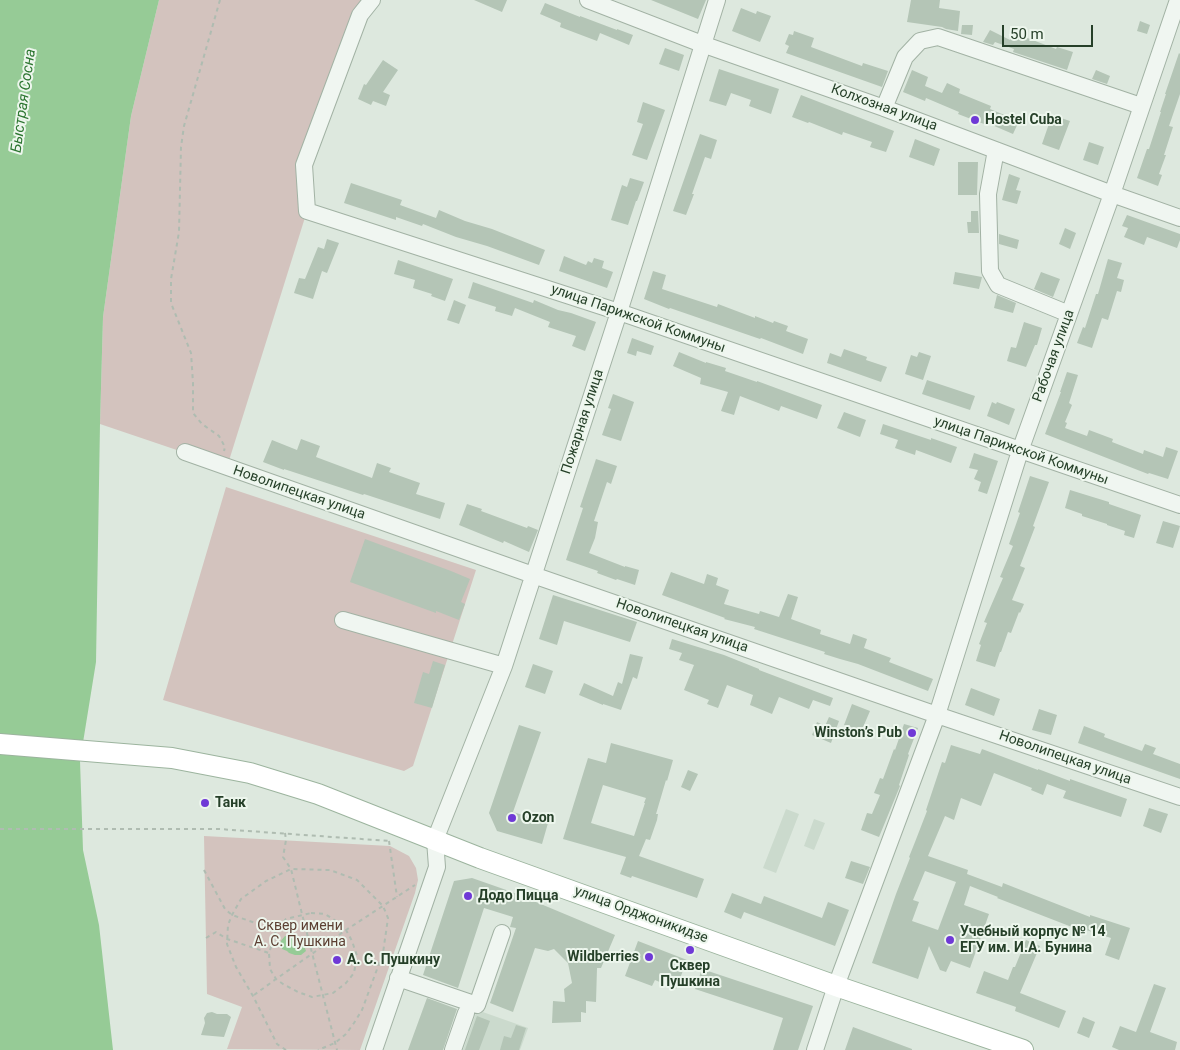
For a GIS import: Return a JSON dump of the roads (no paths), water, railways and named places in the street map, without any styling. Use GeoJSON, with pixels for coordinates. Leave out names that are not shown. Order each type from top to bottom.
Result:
{"type":"FeatureCollection","features":[{"type":"Feature","properties":{"kind":"main road","name":"улица Орджоникидзе"},"geometry":{"type":"LineString","coordinates":[[0,744],[172,758],[250,773],[318,794],[480,858],[836,986],[1023,1050]]}},
{"type":"Feature","properties":{"kind":"street","name":"улица Парижской Коммуны"},"geometry":{"type":"LineString","coordinates":[[372,0],[360,15],[304,165],[307,211],[619,312],[1180,505]]}},
{"type":"Feature","properties":{"kind":"street","name":"Колхозная улица"},"geometry":{"type":"LineString","coordinates":[[588,0],[702,44],[884,108],[1180,218]]}},
{"type":"Feature","properties":{"kind":"street","name":"Пожарная улица"},"geometry":{"type":"LineString","coordinates":[[435,840],[504,666],[619,312],[717,0]]}},
{"type":"Feature","properties":{"kind":"street","name":"Рабочая улица"},"geometry":{"type":"LineString","coordinates":[[836,986],[937,715],[1020,451],[1112,194],[1178,0]]}},
{"type":"Feature","properties":{"kind":"street"},"geometry":{"type":"LineString","coordinates":[[884,108],[905,57],[920,41],[938,37],[1142,106]]}},
{"type":"Feature","properties":{"kind":"street"},"geometry":{"type":"LineString","coordinates":[[996,150],[988,194],[990,271],[998,285],[1069,314]]}},
{"type":"Feature","properties":{"kind":"street","name":"Новолипецкая улица"},"geometry":{"type":"LineString","coordinates":[[185,452],[533,575],[1180,797]]}},
{"type":"Feature","properties":{"kind":"street"},"geometry":{"type":"LineString","coordinates":[[343,620],[504,666]]}},
{"type":"Feature","properties":{"kind":"street"},"geometry":{"type":"LineString","coordinates":[[374,1050],[437,867],[435,840]]}},
{"type":"Feature","properties":{"kind":"street"},"geometry":{"type":"LineString","coordinates":[[398,978],[477,1005],[502,933]]}},
{"type":"Feature","properties":{"kind":"street"},"geometry":{"type":"LineString","coordinates":[[815,1050],[836,986]]}},
{"type":"Feature","properties":{"kind":"street"},"geometry":{"type":"LineString","coordinates":[[453,1050],[466,1013]]}},
{"type":"Feature","properties":{"kind":"water","name":"Быстрая Сосна"},"geometry":{"type":"Polygon","coordinates":[[[0,0],[159,0],[131,116],[103,317],[96,662],[80,761],[83,850],[99,925],[113,1050],[0,1050],[0,0]]]}},
{"type":"Feature","properties":{"kind":"water"},"geometry":{"type":"Polygon","coordinates":[[[285,936],[299,939],[305,943],[306,951],[301,955],[295,955],[282,949],[280,942],[285,936]]]}},
{"type":"Feature","properties":{"kind":"place","name":"Hostel Cuba"},"geometry":{"type":"Point","coordinates":[975,120]}},
{"type":"Feature","properties":{"kind":"place","name":"Winston’s Pub"},"geometry":{"type":"Point","coordinates":[912,733]}},
{"type":"Feature","properties":{"kind":"place","name":"Танк"},"geometry":{"type":"Point","coordinates":[205,803]}},
{"type":"Feature","properties":{"kind":"place","name":"Ozon"},"geometry":{"type":"Point","coordinates":[512,818]}},
{"type":"Feature","properties":{"kind":"place","name":"Додо Пицца"},"geometry":{"type":"Point","coordinates":[468,896]}},
{"type":"Feature","properties":{"kind":"place","name":"Учебный корпус № 14 ЕГУ им. И.А. Бунина"},"geometry":{"type":"Point","coordinates":[950,940]}},
{"type":"Feature","properties":{"kind":"place","name":"Сквер Пушкина"},"geometry":{"type":"Point","coordinates":[690,950]}},
{"type":"Feature","properties":{"kind":"place","name":"Wildberries"},"geometry":{"type":"Point","coordinates":[649,957]}},
{"type":"Feature","properties":{"kind":"place","name":"А. С. Пушкину"},"geometry":{"type":"Point","coordinates":[337,960]}},
{"type":"Feature","properties":{"kind":"park label","name":"Сквер имени А. С. Пушкина"},"geometry":{"type":"Point","coordinates":[300,934]}}]}
